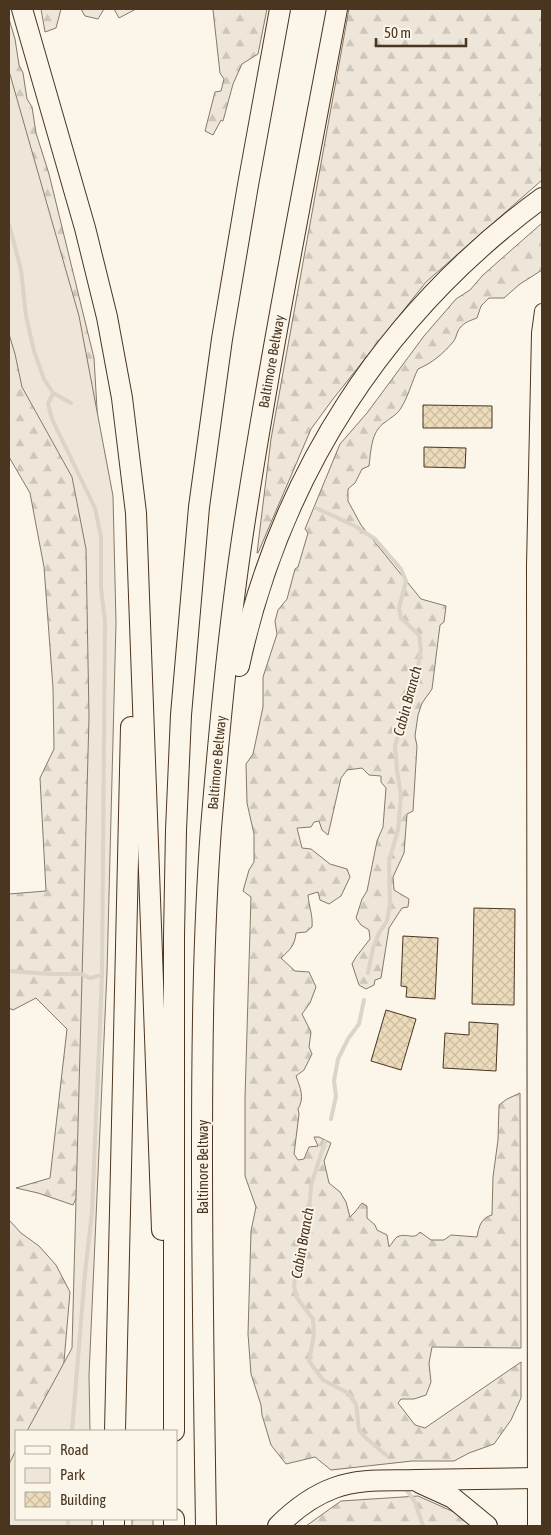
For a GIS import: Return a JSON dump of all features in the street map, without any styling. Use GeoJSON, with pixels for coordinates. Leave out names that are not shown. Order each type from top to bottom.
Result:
{"type":"FeatureCollection","features":[{"type":"Feature","properties":{"kind":"highway"},"geometry":{"type":"LineString","coordinates":[[22,9],[85,228],[107,317],[122,398],[136,513],[160,1190],[173,1408]]}},
{"type":"Feature","properties":{"kind":"highway","name":"Baltimore Beltway"},"geometry":{"type":"LineString","coordinates":[[174,1430],[174,936],[181,715],[199,508],[215,386],[248,184],[280,9]]}},
{"type":"Feature","properties":{"kind":"highway","name":"Baltimore Beltway"},"geometry":{"type":"LineString","coordinates":[[206,1526],[202,1044],[211,831],[221,718],[246,512],[337,9]]}},
{"type":"Feature","properties":{"kind":"highway"},"geometry":{"type":"LineString","coordinates":[[211,831],[236,679],[245,640],[269,559],[283,522],[306,474],[333,424],[395,336],[432,295],[471,257],[517,216],[542,198]]}},
{"type":"Feature","properties":{"kind":"highway"},"geometry":{"type":"LineString","coordinates":[[115,1430],[136,513]]}},
{"type":"Feature","properties":{"kind":"highway"},"geometry":{"type":"LineString","coordinates":[[278,1526],[294,1510],[315,1497],[334,1488],[356,1482],[381,1479],[539,1478]]}},
{"type":"Feature","properties":{"kind":"highway"},"geometry":{"type":"LineString","coordinates":[[413,1480],[454,1498],[487,1526]]}},
{"type":"Feature","properties":{"kind":"street"},"geometry":{"type":"LineString","coordinates":[[535,1526],[539,1478],[534,566],[539,333],[542,311]]}},
{"type":"Feature","properties":{"kind":"green space"},"geometry":{"type":"Polygon","coordinates":[[[41,9],[61,9],[56,28],[45,32],[41,9]]]}},
{"type":"Feature","properties":{"kind":"green space"},"geometry":{"type":"Polygon","coordinates":[[[81,9],[104,9],[98,19],[85,16],[81,9]]]}},
{"type":"Feature","properties":{"kind":"green space"},"geometry":{"type":"Polygon","coordinates":[[[114,9],[136,9],[119,18],[114,9]]]}},
{"type":"Feature","properties":{"kind":"green space"},"geometry":{"type":"Polygon","coordinates":[[[211,9],[267,9],[258,54],[242,64],[233,84],[223,121],[221,120],[213,135],[205,131],[215,92],[221,91],[224,79],[220,73],[213,10],[211,9]]]}},
{"type":"Feature","properties":{"kind":"green space"},"geometry":{"type":"Polygon","coordinates":[[[349,9],[542,9],[542,180],[426,282],[333,399],[311,429],[257,553],[271,439],[349,9]]]}},
{"type":"Feature","properties":{"kind":"green space"},"geometry":{"type":"Polygon","coordinates":[[[9,19],[15,39],[19,65],[23,73],[27,99],[32,107],[36,133],[49,174],[94,358],[112,664],[79,1192],[73,1205],[16,1188],[50,1178],[67,1029],[36,998],[13,1010],[9,1008],[9,894],[46,891],[40,778],[54,749],[53,688],[44,567],[30,493],[9,457],[9,19]]]}},
{"type":"Feature","properties":{"kind":"green space"},"geometry":{"type":"Polygon","coordinates":[[[9,71],[79,316],[113,496],[116,623],[107,972],[89,1375],[90,1430],[28,1430],[72,1348],[89,717],[86,549],[72,477],[22,387],[9,334],[9,71]]]}},
{"type":"Feature","properties":{"kind":"green space"},"geometry":{"type":"Polygon","coordinates":[[[542,223],[542,270],[520,284],[504,298],[489,298],[481,306],[477,318],[462,326],[454,341],[445,350],[433,361],[418,369],[401,408],[376,431],[372,442],[369,466],[362,469],[355,483],[348,489],[348,501],[361,525],[421,599],[446,606],[444,622],[440,625],[432,689],[422,703],[418,715],[415,736],[417,746],[413,811],[407,814],[404,853],[393,877],[394,890],[409,899],[408,907],[402,908],[389,928],[381,978],[375,980],[374,985],[366,989],[359,985],[352,964],[370,939],[369,930],[361,925],[356,918],[362,899],[367,891],[377,841],[383,827],[386,788],[381,782],[381,776],[369,775],[362,768],[347,770],[341,778],[328,835],[322,830],[319,821],[314,822],[311,827],[297,828],[302,848],[311,849],[330,864],[347,869],[350,877],[341,896],[329,904],[320,900],[318,892],[308,895],[312,927],[306,932],[296,933],[292,947],[281,958],[295,971],[309,972],[316,987],[310,1003],[302,1014],[311,1032],[309,1047],[312,1054],[304,1070],[296,1076],[300,1088],[301,1101],[298,1109],[294,1154],[298,1160],[304,1159],[309,1147],[318,1146],[314,1137],[319,1137],[331,1143],[324,1161],[329,1183],[340,1192],[346,1202],[350,1217],[362,1203],[367,1206],[367,1218],[375,1225],[377,1230],[387,1235],[389,1247],[397,1237],[404,1235],[415,1236],[420,1232],[431,1240],[444,1240],[451,1235],[477,1237],[481,1223],[485,1218],[492,1215],[499,1105],[520,1093],[521,1348],[432,1347],[429,1363],[431,1382],[426,1395],[414,1399],[401,1399],[398,1403],[415,1425],[425,1428],[521,1362],[521,1398],[511,1420],[494,1444],[454,1461],[412,1461],[331,1470],[315,1457],[286,1464],[271,1445],[262,1415],[261,1405],[251,1374],[248,1334],[251,1231],[256,1207],[245,1176],[245,1098],[251,897],[243,891],[249,870],[254,862],[254,834],[247,803],[246,764],[253,754],[263,707],[263,677],[277,634],[275,621],[278,610],[287,599],[308,533],[305,529],[340,444],[367,413],[424,336],[456,299],[470,290],[483,275],[542,223]]]}},
{"type":"Feature","properties":{"kind":"green space"},"geometry":{"type":"Polygon","coordinates":[[[9,1220],[21,1233],[39,1246],[56,1265],[70,1292],[58,1430],[15,1430],[15,1520],[9,1526],[9,1220]]]}},
{"type":"Feature","properties":{"kind":"green space"},"geometry":{"type":"Polygon","coordinates":[[[15,1452],[15,1520],[92,1520],[92,1526],[9,1526],[9,1464],[15,1452]]]}},
{"type":"Feature","properties":{"kind":"green space"},"geometry":{"type":"Polygon","coordinates":[[[418,1496],[454,1512],[472,1526],[306,1526],[341,1501],[418,1496]]]}},
{"type":"Feature","properties":{"kind":"green space"},"geometry":{"type":"Polygon","coordinates":[[[132,1520],[153,1520],[153,1526],[132,1526],[132,1520]]]}},
{"type":"Feature","properties":{"kind":"building"},"geometry":{"type":"Polygon","coordinates":[[[423,405],[492,406],[492,428],[423,428],[423,405]]]}},
{"type":"Feature","properties":{"kind":"building"},"geometry":{"type":"Polygon","coordinates":[[[424,447],[466,448],[465,468],[424,467],[424,447]]]}},
{"type":"Feature","properties":{"kind":"building"},"geometry":{"type":"Polygon","coordinates":[[[474,908],[515,909],[514,1005],[472,1004],[474,908]]]}},
{"type":"Feature","properties":{"kind":"building"},"geometry":{"type":"Polygon","coordinates":[[[403,936],[438,938],[435,999],[406,997],[407,987],[401,986],[403,936]]]}},
{"type":"Feature","properties":{"kind":"building"},"geometry":{"type":"Polygon","coordinates":[[[386,1010],[416,1019],[401,1070],[371,1061],[386,1010]]]}},
{"type":"Feature","properties":{"kind":"building"},"geometry":{"type":"Polygon","coordinates":[[[469,1022],[498,1024],[496,1071],[443,1068],[445,1033],[469,1035],[469,1022]]]}},
{"type":"Feature","properties":{"kind":"waterway","name":"Cabin Branch"},"geometry":{"type":"LineString","coordinates":[[9,224],[21,270],[26,316],[34,351],[44,379],[53,393],[71,403]]}},
{"type":"Feature","properties":{"kind":"waterway"},"geometry":{"type":"LineString","coordinates":[[53,393],[48,404],[52,419],[95,508],[101,537],[101,588],[105,621],[102,975],[92,1212],[72,1430]]}},
{"type":"Feature","properties":{"kind":"waterway","name":"Cabin Branch"},"geometry":{"type":"LineString","coordinates":[[316,508],[355,526],[375,539],[401,569],[406,581],[399,608],[401,618],[419,635],[421,650],[417,671],[395,746],[401,797],[398,830],[389,861],[390,904],[387,921],[379,933],[373,948],[368,973]]}},
{"type":"Feature","properties":{"kind":"waterway"},"geometry":{"type":"LineString","coordinates":[[9,971],[81,974],[90,978],[102,975]]}},
{"type":"Feature","properties":{"kind":"waterway","name":"Cabin Branch"},"geometry":{"type":"LineString","coordinates":[[331,1119],[336,1096],[334,1081],[338,1059],[348,1039],[359,1024],[364,1000]]}},
{"type":"Feature","properties":{"kind":"waterway","name":"Cabin Branch"},"geometry":{"type":"LineString","coordinates":[[325,1142],[311,1185],[308,1226],[297,1265],[294,1286],[297,1298],[313,1319],[314,1335],[309,1361],[323,1380],[348,1393],[356,1404],[359,1430],[386,1455]]}},
{"type":"Feature","properties":{"kind":"waterway","name":"Cabin Branch"},"geometry":{"type":"LineString","coordinates":[[406,1489],[415,1502],[423,1526]]}},
{"type":"Feature","properties":{"kind":"waterway"},"geometry":{"type":"LineString","coordinates":[[68,1520],[68,1526]]}}]}
